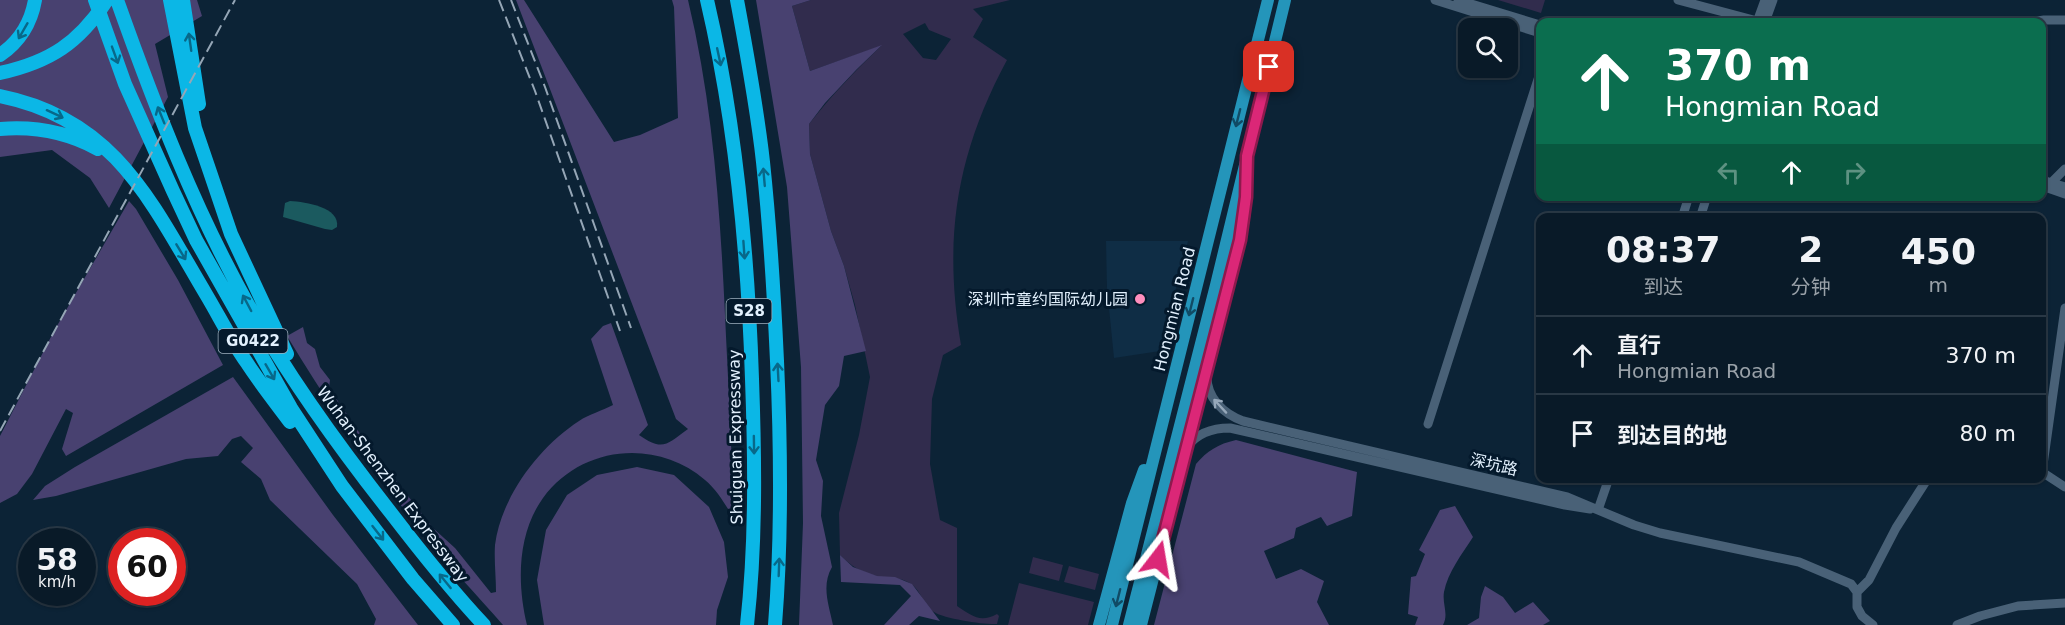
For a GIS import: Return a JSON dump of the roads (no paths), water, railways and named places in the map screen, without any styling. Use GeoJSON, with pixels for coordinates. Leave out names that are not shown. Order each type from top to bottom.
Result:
{"type":"FeatureCollection","features":[{"type":"Feature","properties":{"kind":"highway"},"geometry":{"type":"LineString","coordinates":[[0,55],[16,43],[23,32],[35,0]]}},
{"type":"Feature","properties":{"kind":"highway","name":"G0422"},"geometry":{"type":"LineString","coordinates":[[95,0],[129,92],[196,240],[285,399],[342,486],[413,579],[453,625]]}},
{"type":"Feature","properties":{"kind":"highway"},"geometry":{"type":"LineString","coordinates":[[0,73],[37,62],[63,49],[87,28],[107,0]]}},
{"type":"Feature","properties":{"kind":"highway","name":"Wuhan-Shenzhen Expressway"},"geometry":{"type":"LineString","coordinates":[[117,0],[138,60],[182,169],[250,309],[306,398],[364,479],[464,604],[484,625]]}},
{"type":"Feature","properties":{"kind":"highway"},"geometry":{"type":"LineString","coordinates":[[170,0],[210,172],[231,234],[306,398]]}},
{"type":"Feature","properties":{"kind":"highway"},"geometry":{"type":"LineString","coordinates":[[183,0],[198,124]]}},
{"type":"Feature","properties":{"kind":"highway","name":"Shuiguan Expressway"},"geometry":{"type":"LineString","coordinates":[[707,0],[724,80],[736,161],[750,336],[754,504],[747,625]]}},
{"type":"Feature","properties":{"kind":"highway","name":"S28"},"geometry":{"type":"LineString","coordinates":[[737,0],[763,160],[771,245],[781,435],[775,625]]}},
{"type":"Feature","properties":{"kind":"highway"},"geometry":{"type":"LineString","coordinates":[[0,96],[36,105],[69,120],[99,141],[126,170],[151,202],[246,362],[306,443],[342,486]]}},
{"type":"Feature","properties":{"kind":"highway"},"geometry":{"type":"LineString","coordinates":[[0,129],[27,128],[63,134],[99,149],[126,170]]}},
{"type":"Feature","properties":{"kind":"main road"},"geometry":{"type":"LineString","coordinates":[[1130,625],[1285,0]]}},
{"type":"Feature","properties":{"kind":"main road"},"geometry":{"type":"LineString","coordinates":[[1279,22],[1290,0]]}},
{"type":"Feature","properties":{"kind":"main road","name":"Hongmian Road"},"geometry":{"type":"LineString","coordinates":[[1112,625],[1266,3]]}},
{"type":"Feature","properties":{"kind":"main road"},"geometry":{"type":"LineString","coordinates":[[1141,625],[1244,219],[1247,156]]}},
{"type":"Feature","properties":{"kind":"main road"},"geometry":{"type":"LineString","coordinates":[[1099,625],[1132,503],[1160,433]]}},
{"type":"Feature","properties":{"kind":"street"},"geometry":{"type":"LineString","coordinates":[[1435,0],[1536,32]]}},
{"type":"Feature","properties":{"kind":"street"},"geometry":{"type":"LineString","coordinates":[[1458,0],[1536,24]]}},
{"type":"Feature","properties":{"kind":"street"},"geometry":{"type":"LineString","coordinates":[[1678,0],[1746,18]]}},
{"type":"Feature","properties":{"kind":"street"},"geometry":{"type":"LineString","coordinates":[[1762,18],[1765,0]]}},
{"type":"Feature","properties":{"kind":"street"},"geometry":{"type":"LineString","coordinates":[[1763,18],[1773,0]]}},
{"type":"Feature","properties":{"kind":"street"},"geometry":{"type":"LineString","coordinates":[[2046,20],[2065,20]]}},
{"type":"Feature","properties":{"kind":"street"},"geometry":{"type":"LineString","coordinates":[[1428,424],[1536,86]]}},
{"type":"Feature","properties":{"kind":"street"},"geometry":{"type":"LineString","coordinates":[[2046,181],[2065,169]]}},
{"type":"Feature","properties":{"kind":"street"},"geometry":{"type":"LineString","coordinates":[[2046,181],[2065,187]]}},
{"type":"Feature","properties":{"kind":"street"},"geometry":{"type":"LineString","coordinates":[[2046,187],[2065,194]]}},
{"type":"Feature","properties":{"kind":"street"},"geometry":{"type":"LineString","coordinates":[[2046,443],[2065,308]]}},
{"type":"Feature","properties":{"kind":"street","name":"深坑路"},"geometry":{"type":"LineString","coordinates":[[1207,367],[1206,380],[1215,401],[1232,417],[1567,497],[1598,510]]}},
{"type":"Feature","properties":{"kind":"street","name":"深坑路"},"geometry":{"type":"LineString","coordinates":[[1186,449],[1192,441],[1208,431],[1230,428],[1565,505],[1598,510]]}},
{"type":"Feature","properties":{"kind":"street"},"geometry":{"type":"LineString","coordinates":[[2046,475],[2065,487]]}},
{"type":"Feature","properties":{"kind":"street"},"geometry":{"type":"LineString","coordinates":[[1607,483],[1598,510],[1660,533],[1799,562],[1851,584],[1857,592],[1857,607],[1862,616],[1873,625]]}},
{"type":"Feature","properties":{"kind":"street"},"geometry":{"type":"LineString","coordinates":[[1857,592],[1869,580],[1896,528],[1925,483]]}},
{"type":"Feature","properties":{"kind":"street"},"geometry":{"type":"LineString","coordinates":[[1957,625],[2018,606],[2065,603]]}},
{"type":"Feature","properties":{"kind":"railway"},"geometry":{"type":"LineString","coordinates":[[0,431],[235,0]]}},
{"type":"Feature","properties":{"kind":"railway"},"geometry":{"type":"LineString","coordinates":[[499,0],[535,91],[620,331]]}},
{"type":"Feature","properties":{"kind":"railway"},"geometry":{"type":"LineString","coordinates":[[511,0],[545,87],[631,328]]}},
{"type":"Feature","properties":{"kind":"place","name":"深圳市童约国际幼儿园"},"geometry":{"type":"Point","coordinates":[1140,299]}}]}
